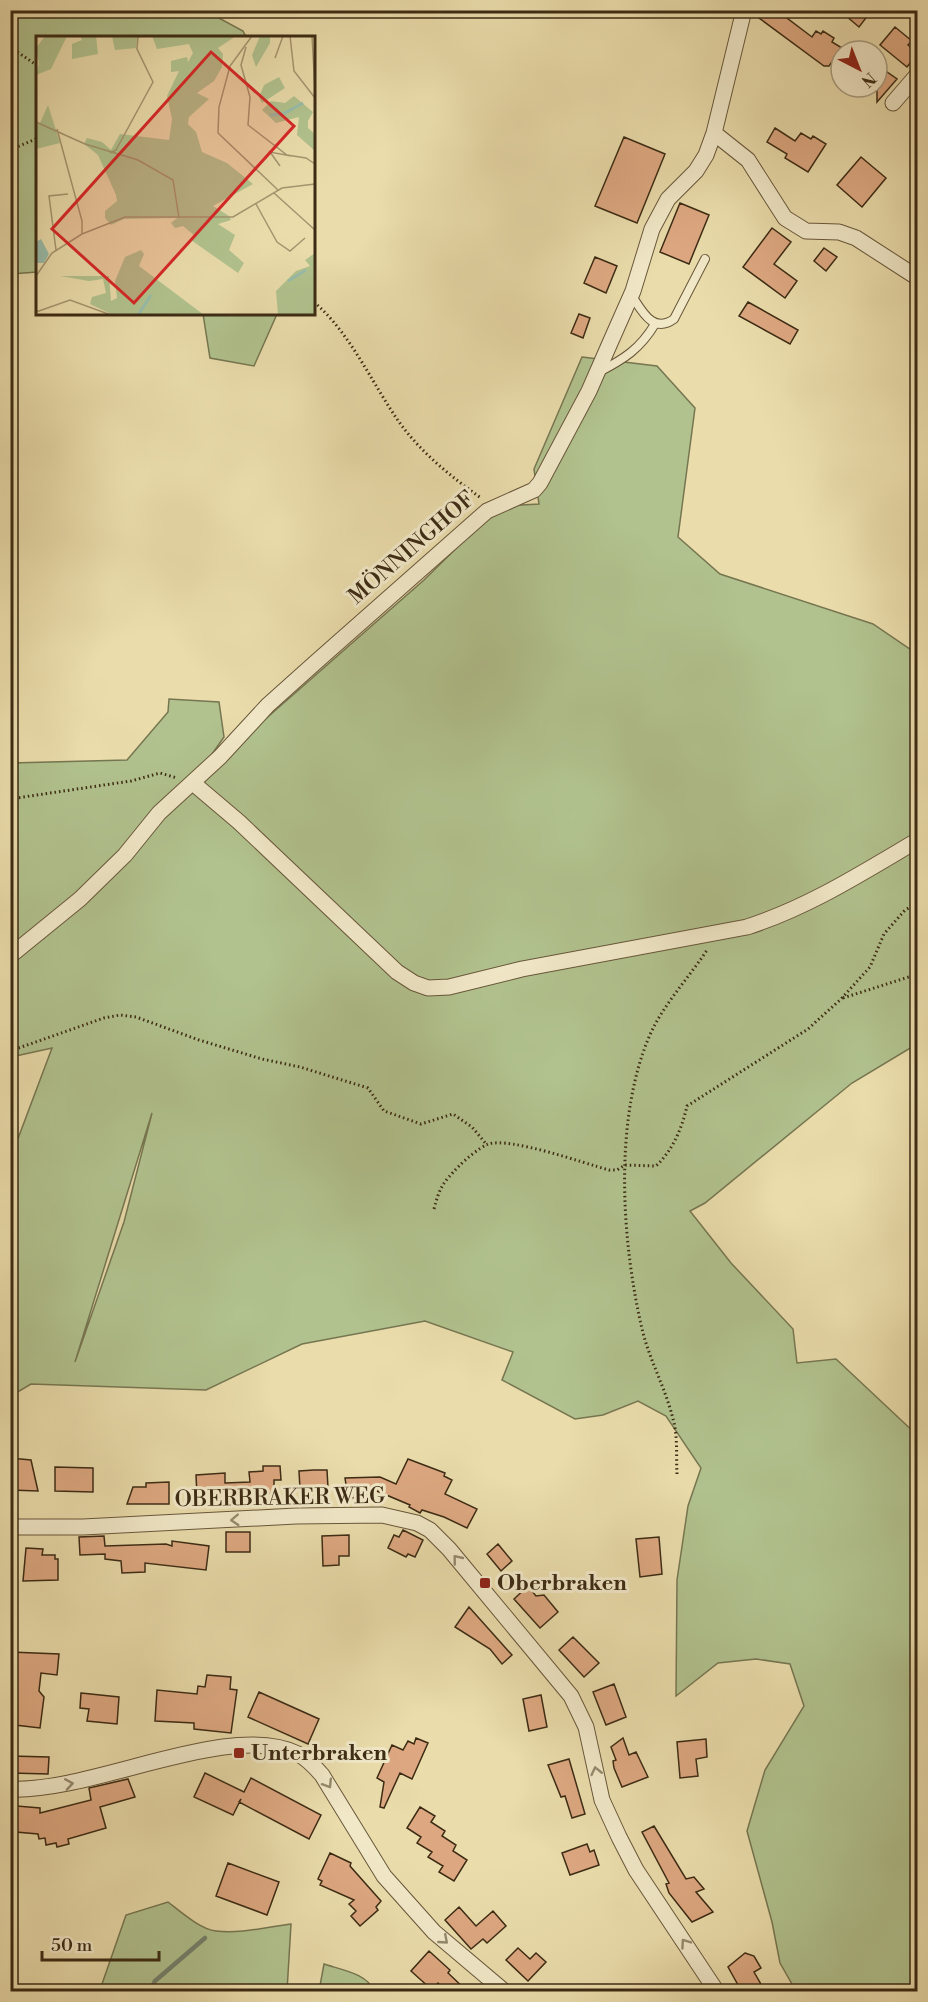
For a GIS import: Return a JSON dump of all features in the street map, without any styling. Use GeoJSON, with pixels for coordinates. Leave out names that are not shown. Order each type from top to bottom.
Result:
{"type":"FeatureCollection","features":[{"type":"Feature","properties":{"kind":"street","name":"MÖNNINGHOF"},"geometry":{"type":"LineString","coordinates":[[10,956],[80,899],[125,855],[159,813],[193,783],[268,705],[487,511],[534,490],[540,483],[595,374],[631,294],[652,229],[668,199],[696,171],[706,155],[714,133],[744,10]]}},
{"type":"Feature","properties":{"kind":"street"},"geometry":{"type":"LineString","coordinates":[[893,103],[918,74]]}},
{"type":"Feature","properties":{"kind":"street"},"geometry":{"type":"LineString","coordinates":[[714,133],[748,160],[784,219],[806,231],[839,232],[856,238],[918,278]]}},
{"type":"Feature","properties":{"kind":"street"},"geometry":{"type":"LineString","coordinates":[[193,783],[239,822],[397,972],[414,983],[428,988],[449,987],[629,947],[718,934],[782,916],[835,889],[918,840]]}},
{"type":"Feature","properties":{"kind":"street","name":"OBERBRAKER WEG"},"geometry":{"type":"LineString","coordinates":[[10,1527],[83,1527],[359,1515],[406,1520],[430,1530],[449,1549],[571,1696],[586,1727],[603,1800],[619,1837],[636,1870],[717,1992]]}},
{"type":"Feature","properties":{"kind":"street"},"geometry":{"type":"LineString","coordinates":[[10,1789],[31,1790],[75,1784],[197,1752],[240,1745],[268,1745],[299,1754],[310,1761],[322,1775],[384,1876],[434,1932],[505,1992]]}},
{"type":"Feature","properties":{"kind":"lane"},"geometry":{"type":"LineString","coordinates":[[631,294],[646,317],[655,324],[663,325],[674,320],[705,259]]}},
{"type":"Feature","properties":{"kind":"lane"},"geometry":{"type":"LineString","coordinates":[[595,374],[627,358],[645,341],[655,324]]}},
{"type":"Feature","properties":{"kind":"path"},"geometry":{"type":"LineString","coordinates":[[10,48],[36,65]]}},
{"type":"Feature","properties":{"kind":"path"},"geometry":{"type":"LineString","coordinates":[[10,150],[36,139]]}},
{"type":"Feature","properties":{"kind":"path"},"geometry":{"type":"LineString","coordinates":[[315,304],[345,339],[398,420],[422,448],[450,477],[496,506]]}},
{"type":"Feature","properties":{"kind":"path"},"geometry":{"type":"LineString","coordinates":[[10,799],[131,781],[160,774],[193,783]]}},
{"type":"Feature","properties":{"kind":"path"},"geometry":{"type":"LineString","coordinates":[[434,1209],[440,1186],[462,1163],[487,1145],[499,1142],[609,1170],[617,1170],[625,1164],[656,1166],[664,1158],[682,1127],[687,1106],[808,1029],[841,999],[870,967],[884,934],[905,910],[918,903]]}},
{"type":"Feature","properties":{"kind":"path"},"geometry":{"type":"LineString","coordinates":[[677,1474],[674,1420],[650,1359],[632,1286],[625,1164],[628,1124],[638,1069],[649,1037],[661,1013],[718,934]]}},
{"type":"Feature","properties":{"kind":"path"},"geometry":{"type":"LineString","coordinates":[[841,999],[918,974]]}},
{"type":"Feature","properties":{"kind":"path"},"geometry":{"type":"LineString","coordinates":[[10,1051],[104,1018],[120,1015],[136,1017],[220,1047],[300,1067],[368,1089],[384,1111],[421,1124],[453,1114],[472,1127],[487,1145]]}},
{"type":"Feature","properties":{"kind":"green space"},"geometry":{"type":"Polygon","coordinates":[[[11,10],[206,11],[243,31],[246,36],[36,36],[36,272],[11,274],[11,10]]]}},
{"type":"Feature","properties":{"kind":"green space"},"geometry":{"type":"Polygon","coordinates":[[[203,315],[277,315],[254,366],[210,358],[203,315]]]}},
{"type":"Feature","properties":{"kind":"green space"},"geometry":{"type":"Polygon","coordinates":[[[582,357],[657,366],[695,408],[678,537],[720,574],[873,624],[917,654],[917,1044],[852,1083],[705,1203],[690,1211],[731,1263],[793,1329],[797,1363],[836,1359],[917,1435],[917,1991],[796,1991],[780,1963],[772,1922],[747,1831],[765,1770],[804,1706],[790,1664],[756,1659],[718,1663],[676,1696],[677,1580],[688,1506],[701,1468],[666,1416],[638,1401],[603,1415],[575,1419],[502,1380],[513,1352],[425,1321],[302,1344],[206,1390],[31,1384],[11,1396],[10,1160],[52,1048],[11,1057],[11,763],[127,760],[168,712],[169,699],[219,702],[224,737],[212,754],[206,780],[262,722],[424,580],[490,515],[503,506],[539,504],[534,469],[582,357]],[[152,1113],[75,1362],[124,1222],[152,1113]]]}},
{"type":"Feature","properties":{"kind":"green space"},"geometry":{"type":"Polygon","coordinates":[[[168,1902],[197,1924],[210,1930],[244,1931],[291,1924],[287,1991],[95,1991],[102,1984],[126,1915],[168,1902]]]}},
{"type":"Feature","properties":{"kind":"green space"},"geometry":{"type":"Polygon","coordinates":[[[324,1964],[360,1976],[371,1985],[373,1991],[319,1991],[324,1964]]]}},
{"type":"Feature","properties":{"kind":"building"},"geometry":{"type":"Polygon","coordinates":[[[765,10],[792,10],[787,18],[812,37],[816,31],[821,34],[823,31],[834,38],[829,39],[829,66],[824,66],[759,18],[765,10]]]}},
{"type":"Feature","properties":{"kind":"building"},"geometry":{"type":"Polygon","coordinates":[[[839,10],[872,10],[859,27],[839,10]]]}},
{"type":"Feature","properties":{"kind":"building"},"geometry":{"type":"Polygon","coordinates":[[[895,27],[912,41],[908,45],[918,53],[907,67],[889,52],[889,39],[885,39],[895,27]]]}},
{"type":"Feature","properties":{"kind":"building"},"geometry":{"type":"Polygon","coordinates":[[[889,73],[897,79],[889,88],[889,73]]]}},
{"type":"Feature","properties":{"kind":"building"},"geometry":{"type":"Polygon","coordinates":[[[775,128],[795,141],[801,133],[811,139],[813,136],[826,144],[808,172],[785,158],[787,154],[767,142],[775,128]]]}},
{"type":"Feature","properties":{"kind":"building"},"geometry":{"type":"Polygon","coordinates":[[[624,137],[665,154],[637,223],[595,206],[624,137]]]}},
{"type":"Feature","properties":{"kind":"building"},"geometry":{"type":"Polygon","coordinates":[[[861,157],[886,178],[862,207],[837,185],[861,157]]]}},
{"type":"Feature","properties":{"kind":"building"},"geometry":{"type":"Polygon","coordinates":[[[680,203],[709,215],[689,264],[660,252],[680,203]]]}},
{"type":"Feature","properties":{"kind":"building"},"geometry":{"type":"Polygon","coordinates":[[[772,228],[791,242],[774,264],[797,281],[785,298],[743,267],[772,228]]]}},
{"type":"Feature","properties":{"kind":"building"},"geometry":{"type":"Polygon","coordinates":[[[824,248],[837,257],[826,271],[814,261],[824,248]]]}},
{"type":"Feature","properties":{"kind":"building"},"geometry":{"type":"Polygon","coordinates":[[[595,257],[617,266],[606,293],[584,283],[595,257]]]}},
{"type":"Feature","properties":{"kind":"building"},"geometry":{"type":"Polygon","coordinates":[[[748,302],[798,330],[790,344],[739,316],[748,302]]]}},
{"type":"Feature","properties":{"kind":"building"},"geometry":{"type":"Polygon","coordinates":[[[579,314],[590,318],[583,338],[571,333],[579,314]]]}},
{"type":"Feature","properties":{"kind":"building"},"geometry":{"type":"Polygon","coordinates":[[[10,1458],[31,1460],[38,1491],[10,1490],[10,1458]]]}},
{"type":"Feature","properties":{"kind":"building"},"geometry":{"type":"Polygon","coordinates":[[[408,1459],[445,1473],[444,1476],[452,1480],[445,1494],[477,1509],[467,1528],[444,1517],[422,1510],[420,1513],[409,1507],[410,1505],[372,1489],[372,1497],[348,1498],[345,1478],[380,1477],[396,1484],[408,1459]]]}},
{"type":"Feature","properties":{"kind":"building"},"geometry":{"type":"Polygon","coordinates":[[[263,1466],[280,1466],[281,1480],[274,1480],[274,1493],[197,1496],[196,1475],[225,1473],[225,1483],[250,1482],[249,1472],[263,1471],[263,1466]]]}},
{"type":"Feature","properties":{"kind":"building"},"geometry":{"type":"Polygon","coordinates":[[[55,1467],[93,1468],[93,1492],[55,1491],[55,1467]]]}},
{"type":"Feature","properties":{"kind":"building"},"geometry":{"type":"Polygon","coordinates":[[[327,1470],[328,1488],[300,1489],[299,1471],[327,1470]]]}},
{"type":"Feature","properties":{"kind":"building"},"geometry":{"type":"Polygon","coordinates":[[[169,1482],[169,1504],[127,1504],[133,1487],[146,1487],[146,1483],[169,1482]]]}},
{"type":"Feature","properties":{"kind":"building"},"geometry":{"type":"Polygon","coordinates":[[[403,1530],[423,1540],[415,1557],[408,1554],[406,1557],[388,1548],[394,1535],[399,1537],[403,1530]]]}},
{"type":"Feature","properties":{"kind":"building"},"geometry":{"type":"Polygon","coordinates":[[[226,1532],[250,1532],[250,1552],[226,1552],[226,1532]]]}},
{"type":"Feature","properties":{"kind":"building"},"geometry":{"type":"Polygon","coordinates":[[[349,1535],[349,1556],[339,1556],[339,1565],[323,1566],[322,1536],[349,1535]]]}},
{"type":"Feature","properties":{"kind":"building"},"geometry":{"type":"Polygon","coordinates":[[[104,1536],[105,1546],[166,1544],[172,1546],[172,1541],[209,1546],[206,1570],[145,1563],[145,1572],[122,1573],[121,1561],[105,1559],[105,1554],[80,1555],[79,1537],[104,1536]]]}},
{"type":"Feature","properties":{"kind":"building"},"geometry":{"type":"Polygon","coordinates":[[[659,1537],[662,1574],[640,1577],[636,1539],[659,1537]]]}},
{"type":"Feature","properties":{"kind":"building"},"geometry":{"type":"Polygon","coordinates":[[[498,1544],[512,1561],[501,1571],[487,1554],[498,1544]]]}},
{"type":"Feature","properties":{"kind":"building"},"geometry":{"type":"Polygon","coordinates":[[[26,1548],[43,1549],[42,1555],[55,1555],[55,1559],[58,1559],[58,1580],[23,1581],[26,1548]]]}},
{"type":"Feature","properties":{"kind":"building"},"geometry":{"type":"Polygon","coordinates":[[[528,1586],[536,1596],[544,1595],[558,1612],[540,1628],[514,1599],[528,1586]]]}},
{"type":"Feature","properties":{"kind":"building"},"geometry":{"type":"Polygon","coordinates":[[[469,1607],[512,1655],[502,1664],[490,1649],[455,1627],[469,1607]]]}},
{"type":"Feature","properties":{"kind":"building"},"geometry":{"type":"Polygon","coordinates":[[[573,1637],[599,1663],[584,1677],[559,1650],[573,1637]]]}},
{"type":"Feature","properties":{"kind":"building"},"geometry":{"type":"Polygon","coordinates":[[[10,1652],[59,1654],[57,1675],[41,1673],[39,1691],[44,1697],[40,1728],[15,1725],[15,1719],[10,1718],[15,1670],[10,1669],[10,1652]]]}},
{"type":"Feature","properties":{"kind":"building"},"geometry":{"type":"Polygon","coordinates":[[[207,1675],[231,1677],[230,1689],[237,1690],[231,1733],[194,1729],[194,1723],[155,1721],[157,1690],[197,1694],[198,1686],[205,1687],[207,1675]]]}},
{"type":"Feature","properties":{"kind":"building"},"geometry":{"type":"Polygon","coordinates":[[[614,1684],[626,1717],[606,1725],[593,1692],[614,1684]]]}},
{"type":"Feature","properties":{"kind":"building"},"geometry":{"type":"Polygon","coordinates":[[[259,1692],[319,1719],[308,1744],[248,1717],[259,1692]]]}},
{"type":"Feature","properties":{"kind":"building"},"geometry":{"type":"Polygon","coordinates":[[[81,1693],[119,1697],[117,1724],[87,1721],[89,1709],[80,1708],[81,1693]]]}},
{"type":"Feature","properties":{"kind":"building"},"geometry":{"type":"Polygon","coordinates":[[[541,1695],[547,1727],[529,1731],[523,1699],[541,1695]]]}},
{"type":"Feature","properties":{"kind":"building"},"geometry":{"type":"Polygon","coordinates":[[[416,1738],[428,1743],[412,1779],[400,1773],[384,1808],[380,1807],[384,1782],[377,1778],[392,1745],[403,1750],[408,1741],[414,1744],[416,1738]]]}},
{"type":"Feature","properties":{"kind":"building"},"geometry":{"type":"Polygon","coordinates":[[[623,1738],[629,1755],[636,1752],[648,1777],[622,1787],[614,1768],[613,1761],[616,1760],[611,1747],[623,1738]]]}},
{"type":"Feature","properties":{"kind":"building"},"geometry":{"type":"Polygon","coordinates":[[[706,1739],[707,1757],[696,1759],[698,1776],[680,1778],[677,1742],[706,1739]]]}},
{"type":"Feature","properties":{"kind":"building"},"geometry":{"type":"Polygon","coordinates":[[[10,1756],[49,1757],[48,1774],[10,1773],[10,1756]]]}},
{"type":"Feature","properties":{"kind":"building"},"geometry":{"type":"Polygon","coordinates":[[[569,1759],[585,1814],[572,1818],[565,1796],[561,1797],[548,1765],[569,1759]]]}},
{"type":"Feature","properties":{"kind":"building"},"geometry":{"type":"Polygon","coordinates":[[[205,1773],[244,1792],[251,1778],[321,1815],[309,1839],[239,1802],[233,1815],[194,1797],[205,1773]]]}},
{"type":"Feature","properties":{"kind":"building"},"geometry":{"type":"Polygon","coordinates":[[[128,1779],[135,1797],[100,1807],[106,1828],[68,1839],[69,1844],[57,1847],[56,1843],[46,1845],[45,1838],[39,1839],[38,1834],[16,1832],[17,1806],[40,1808],[40,1813],[91,1800],[89,1788],[128,1779]]]}},
{"type":"Feature","properties":{"kind":"building"},"geometry":{"type":"Polygon","coordinates":[[[420,1807],[435,1816],[431,1822],[445,1831],[442,1836],[456,1845],[453,1851],[467,1860],[454,1881],[439,1872],[443,1866],[428,1857],[432,1852],[417,1843],[421,1837],[407,1828],[420,1807]]]}},
{"type":"Feature","properties":{"kind":"building"},"geometry":{"type":"Polygon","coordinates":[[[654,1826],[686,1879],[694,1877],[704,1889],[696,1892],[713,1912],[692,1922],[669,1893],[666,1884],[669,1883],[642,1832],[654,1826]]]}},
{"type":"Feature","properties":{"kind":"building"},"geometry":{"type":"Polygon","coordinates":[[[587,1844],[590,1852],[594,1850],[599,1865],[570,1875],[562,1853],[587,1844]]]}},
{"type":"Feature","properties":{"kind":"building"},"geometry":{"type":"Polygon","coordinates":[[[330,1853],[351,1863],[350,1866],[381,1901],[376,1907],[378,1910],[360,1926],[351,1916],[356,1911],[349,1904],[354,1900],[320,1885],[322,1881],[318,1879],[330,1853]]]}},
{"type":"Feature","properties":{"kind":"building"},"geometry":{"type":"Polygon","coordinates":[[[228,1863],[279,1882],[267,1915],[216,1896],[228,1863]]]}},
{"type":"Feature","properties":{"kind":"building"},"geometry":{"type":"Polygon","coordinates":[[[459,1907],[476,1926],[493,1911],[506,1926],[487,1943],[483,1939],[471,1949],[445,1920],[459,1907]]]}},
{"type":"Feature","properties":{"kind":"building"},"geometry":{"type":"Polygon","coordinates":[[[518,1948],[530,1959],[536,1953],[546,1962],[528,1981],[506,1960],[518,1948]]]}},
{"type":"Feature","properties":{"kind":"building"},"geometry":{"type":"Polygon","coordinates":[[[429,1951],[450,1970],[448,1973],[468,1992],[447,1992],[438,1983],[432,1990],[411,1971],[429,1951]]]}},
{"type":"Feature","properties":{"kind":"building"},"geometry":{"type":"Polygon","coordinates":[[[745,1953],[754,1956],[761,1968],[754,1972],[762,1986],[752,1992],[742,1992],[728,1967],[745,1953]]]}},
{"type":"Feature","properties":{"kind":"waterway"},"geometry":{"type":"LineString","coordinates":[[150,1992],[155,1981],[205,1938]]}},
{"type":"Feature","properties":{"kind":"place","name":"Oberbraken"},"geometry":{"type":"Point","coordinates":[485,1583]}},
{"type":"Feature","properties":{"kind":"place","name":"Unterbraken"},"geometry":{"type":"Point","coordinates":[239,1753]}}]}
